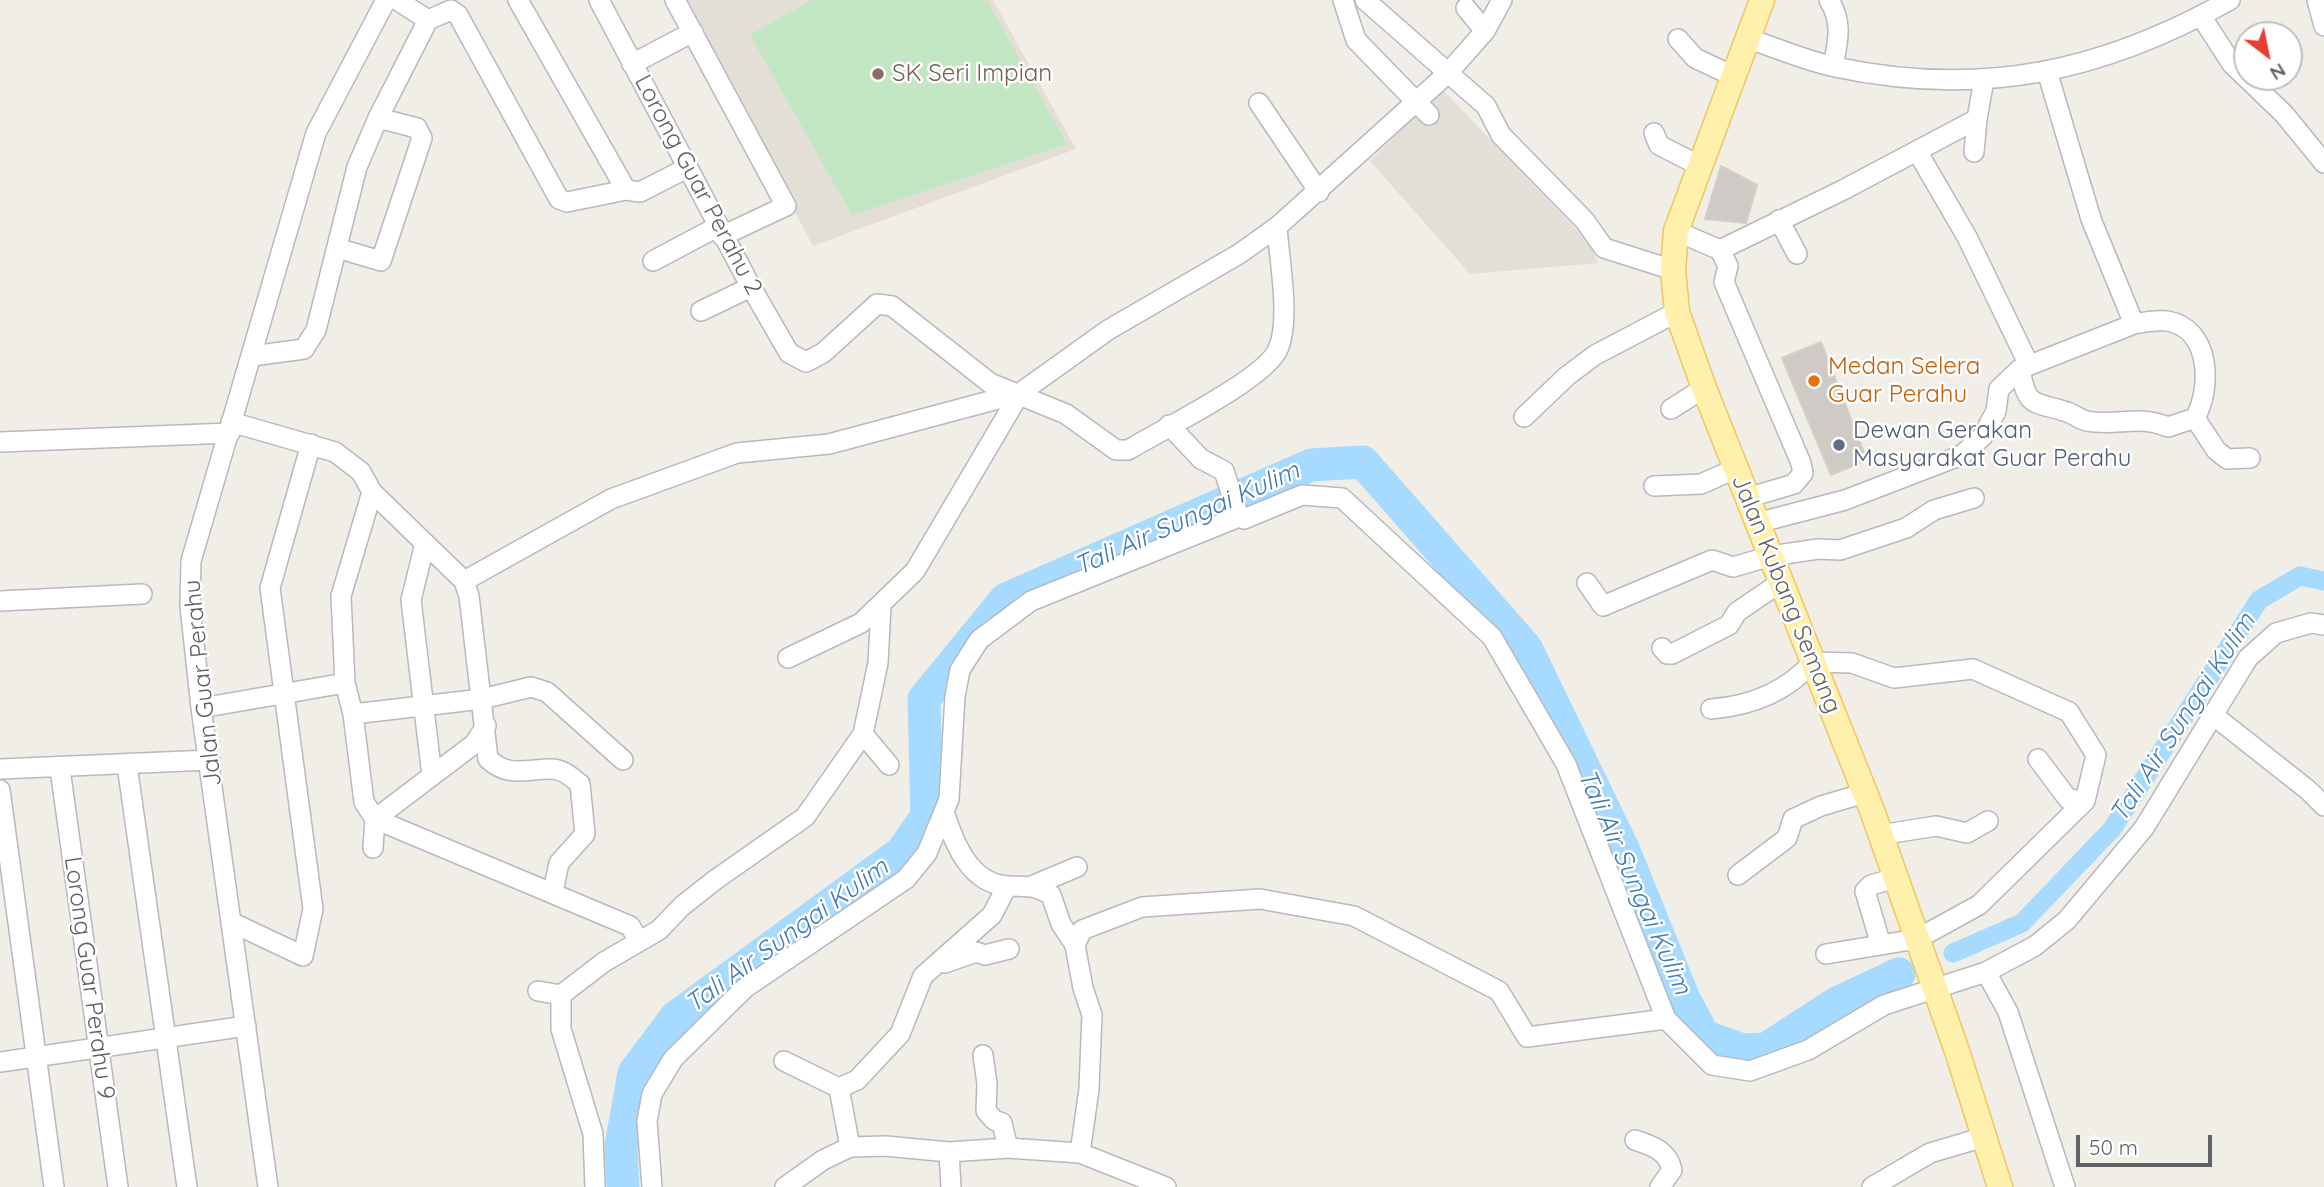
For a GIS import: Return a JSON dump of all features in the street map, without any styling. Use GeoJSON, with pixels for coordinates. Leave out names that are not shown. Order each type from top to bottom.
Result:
{"type":"FeatureCollection","features":[{"type":"Feature","properties":{"kind":"main road","name":"Jalan Kubang Semang"},"geometry":{"type":"LineString","coordinates":[[1762,0],[1676,231],[1673,270],[1677,312],[1735,469],[1865,793],[1934,987],[2000,1187]]}},
{"type":"Feature","properties":{"kind":"street","name":"Jalan Guar Perahu"},"geometry":{"type":"LineString","coordinates":[[268,1187],[201,708],[190,606],[191,561],[316,133],[386,0]]}},
{"type":"Feature","properties":{"kind":"street"},"geometry":{"type":"LineString","coordinates":[[397,0],[428,20]]}},
{"type":"Feature","properties":{"kind":"street"},"geometry":{"type":"LineString","coordinates":[[518,0],[626,190]]}},
{"type":"Feature","properties":{"kind":"street","name":"Lorong Guar Perahu 2"},"geometry":{"type":"LineString","coordinates":[[599,0],[720,231],[789,354],[806,362],[823,353],[877,304],[892,306],[990,383],[1020,393]]}},
{"type":"Feature","properties":{"kind":"street"},"geometry":{"type":"LineString","coordinates":[[653,261],[720,231],[786,206],[676,0]]}},
{"type":"Feature","properties":{"kind":"street"},"geometry":{"type":"LineString","coordinates":[[1343,0],[1356,40],[1422,109]]}},
{"type":"Feature","properties":{"kind":"street"},"geometry":{"type":"LineString","coordinates":[[1365,0],[1486,106],[1501,135],[1585,221],[1604,248],[1673,270]]}},
{"type":"Feature","properties":{"kind":"street"},"geometry":{"type":"LineString","coordinates":[[464,581],[611,499],[737,453],[829,444],[1020,393],[1108,330],[1239,254],[1277,227],[1422,109],[1448,73],[1485,31],[1502,0]]}},
{"type":"Feature","properties":{"kind":"street"},"geometry":{"type":"LineString","coordinates":[[1829,0],[1836,11],[1840,33],[1833,66]]}},
{"type":"Feature","properties":{"kind":"street"},"geometry":{"type":"LineString","coordinates":[[1749,39],[1833,66],[1909,79],[1984,80],[2081,65],[2134,48],[2230,0]]}},
{"type":"Feature","properties":{"kind":"street"},"geometry":{"type":"LineString","coordinates":[[2317,0],[2324,26]]}},
{"type":"Feature","properties":{"kind":"street"},"geometry":{"type":"LineString","coordinates":[[1466,8],[1485,31]]}},
{"type":"Feature","properties":{"kind":"street"},"geometry":{"type":"LineString","coordinates":[[252,356],[303,349],[316,330],[358,167],[378,118],[428,20],[451,10],[458,15],[559,199],[567,202],[626,190],[640,192],[687,168]]}},
{"type":"Feature","properties":{"kind":"street"},"geometry":{"type":"LineString","coordinates":[[2201,16],[2232,64],[2284,114],[2324,163]]}},
{"type":"Feature","properties":{"kind":"street"},"geometry":{"type":"LineString","coordinates":[[632,64],[693,32]]}},
{"type":"Feature","properties":{"kind":"street"},"geometry":{"type":"LineString","coordinates":[[1678,39],[1695,58],[1735,77]]}},
{"type":"Feature","properties":{"kind":"street"},"geometry":{"type":"LineString","coordinates":[[2047,71],[2091,219],[2134,324]]}},
{"type":"Feature","properties":{"kind":"street"},"geometry":{"type":"LineString","coordinates":[[1974,152],[1984,80]]}},
{"type":"Feature","properties":{"kind":"street"},"geometry":{"type":"LineString","coordinates":[[1259,103],[1319,192]]}},
{"type":"Feature","properties":{"kind":"street"},"geometry":{"type":"LineString","coordinates":[[337,248],[381,261],[422,138],[417,128],[378,118]]}},
{"type":"Feature","properties":{"kind":"street"},"geometry":{"type":"LineString","coordinates":[[1720,250],[1978,119]]}},
{"type":"Feature","properties":{"kind":"street"},"geometry":{"type":"LineString","coordinates":[[1654,133],[1659,145],[1700,166]]}},
{"type":"Feature","properties":{"kind":"street"},"geometry":{"type":"LineString","coordinates":[[1757,523],[1845,500],[1962,455],[1983,436],[1996,411],[1999,389],[2024,366],[2134,324],[2168,321],[2186,329],[2198,341],[2206,372],[2204,402],[2195,418],[2168,427],[2150,419],[2085,421],[2066,411],[2048,409],[2031,401],[2025,390],[2024,366],[1967,237],[1917,151]]}},
{"type":"Feature","properties":{"kind":"street"},"geometry":{"type":"LineString","coordinates":[[1779,220],[1797,254]]}},
{"type":"Feature","properties":{"kind":"street"},"geometry":{"type":"LineString","coordinates":[[1020,393],[1066,414],[1116,450],[1128,450],[1249,379],[1278,351],[1283,321],[1277,227]]}},
{"type":"Feature","properties":{"kind":"street"},"geometry":{"type":"LineString","coordinates":[[1676,231],[1720,250],[1728,266],[1724,282],[1803,473],[1794,484],[1748,498]]}},
{"type":"Feature","properties":{"kind":"street"},"geometry":{"type":"LineString","coordinates":[[701,311],[751,287]]}},
{"type":"Feature","properties":{"kind":"street"},"geometry":{"type":"LineString","coordinates":[[1524,417],[1567,376],[1595,355],[1677,312]]}},
{"type":"Feature","properties":{"kind":"street"},"geometry":{"type":"LineString","coordinates":[[1671,409],[1704,388]]}},
{"type":"Feature","properties":{"kind":"street"},"geometry":{"type":"LineString","coordinates":[[788,658],[861,623],[915,570],[1020,393]]}},
{"type":"Feature","properties":{"kind":"street"},"geometry":{"type":"LineString","coordinates":[[2195,418],[2216,450],[2227,459],[2250,458]]}},
{"type":"Feature","properties":{"kind":"street"},"geometry":{"type":"LineString","coordinates":[[1169,425],[1201,459],[1224,471],[1238,513],[1244,519],[1302,495],[1342,498],[1492,638],[1566,764],[1666,1019],[1712,1065],[1750,1071],[1808,1050],[1884,1004],[1986,972],[2035,946],[2067,920],[2144,828],[2248,658],[2276,633],[2311,623],[2324,625]]}},
{"type":"Feature","properties":{"kind":"street"},"geometry":{"type":"LineString","coordinates":[[0,442],[230,428],[311,444],[335,452],[361,472],[372,492],[464,581],[469,596],[488,759],[499,768],[522,774],[552,769],[565,772],[580,784],[585,834],[559,863],[553,892]]}},
{"type":"Feature","properties":{"kind":"street"},"geometry":{"type":"LineString","coordinates":[[231,922],[303,956],[313,909],[282,694],[270,588],[311,444]]}},
{"type":"Feature","properties":{"kind":"street"},"geometry":{"type":"LineString","coordinates":[[1654,486],[1700,484],[1735,469]]}},
{"type":"Feature","properties":{"kind":"street"},"geometry":{"type":"LineString","coordinates":[[372,492],[341,596],[345,683],[353,714],[364,802],[375,820],[373,848]]}},
{"type":"Feature","properties":{"kind":"street"},"geometry":{"type":"LineString","coordinates":[[1587,583],[1602,606],[1712,559],[1733,567],[1771,556],[1818,549],[1840,550],[1906,528],[1934,510],[1974,498]]}},
{"type":"Feature","properties":{"kind":"street"},"geometry":{"type":"LineString","coordinates":[[652,1187],[646,1121],[652,1094],[673,1059],[745,988],[906,879],[927,853],[949,799],[955,696],[960,670],[979,640],[1031,601],[1238,513]]}},
{"type":"Feature","properties":{"kind":"street"},"geometry":{"type":"LineString","coordinates":[[425,542],[411,600],[421,704],[432,776]]}},
{"type":"Feature","properties":{"kind":"street"},"geometry":{"type":"LineString","coordinates":[[1662,648],[1667,654],[1672,654],[1714,634],[1729,625],[1737,612],[1781,582]]}},
{"type":"Feature","properties":{"kind":"street"},"geometry":{"type":"LineString","coordinates":[[0,601],[142,594]]}},
{"type":"Feature","properties":{"kind":"street"},"geometry":{"type":"LineString","coordinates":[[538,990],[561,995],[604,962],[659,930],[682,906],[715,880],[805,817],[863,734],[877,663],[881,606]]}},
{"type":"Feature","properties":{"kind":"street"},"geometry":{"type":"LineString","coordinates":[[1711,709],[1740,707],[1767,696],[1801,676],[1813,662],[1852,663],[1894,678],[1973,669],[2068,712],[2096,755],[2085,801],[1979,905],[1917,939],[1826,954]]}},
{"type":"Feature","properties":{"kind":"street"},"geometry":{"type":"LineString","coordinates":[[201,708],[345,683]]}},
{"type":"Feature","properties":{"kind":"street"},"geometry":{"type":"LineString","coordinates":[[353,714],[482,699],[531,687],[547,692],[624,760]]}},
{"type":"Feature","properties":{"kind":"street"},"geometry":{"type":"LineString","coordinates":[[2213,715],[2316,787],[2324,806]]}},
{"type":"Feature","properties":{"kind":"street"},"geometry":{"type":"LineString","coordinates":[[375,820],[474,744],[486,726]]}},
{"type":"Feature","properties":{"kind":"street"},"geometry":{"type":"LineString","coordinates":[[863,734],[889,765]]}},
{"type":"Feature","properties":{"kind":"street"},"geometry":{"type":"LineString","coordinates":[[2038,759],[2068,799],[2085,801]]}},
{"type":"Feature","properties":{"kind":"street"},"geometry":{"type":"LineString","coordinates":[[0,769],[60,769],[210,760]]}},
{"type":"Feature","properties":{"kind":"street"},"geometry":{"type":"LineString","coordinates":[[127,765],[187,1187]]}},
{"type":"Feature","properties":{"kind":"street","name":"Lorong Guar Perahu 9"},"geometry":{"type":"LineString","coordinates":[[60,769],[118,1187]]}},
{"type":"Feature","properties":{"kind":"street"},"geometry":{"type":"LineString","coordinates":[[0,790],[54,1187]]}},
{"type":"Feature","properties":{"kind":"street"},"geometry":{"type":"LineString","coordinates":[[1738,875],[1787,838],[1793,819],[1821,806],[1865,793]]}},
{"type":"Feature","properties":{"kind":"street"},"geometry":{"type":"LineString","coordinates":[[944,812],[956,848],[981,876],[1007,886],[1034,884],[1077,867]]}},
{"type":"Feature","properties":{"kind":"street"},"geometry":{"type":"LineString","coordinates":[[375,820],[553,892],[629,926],[639,941]]}},
{"type":"Feature","properties":{"kind":"street"},"geometry":{"type":"LineString","coordinates":[[1880,835],[1936,825],[1967,833],[1988,821]]}},
{"type":"Feature","properties":{"kind":"street"},"geometry":{"type":"LineString","coordinates":[[1881,945],[1865,891],[1871,885],[1896,878]]}},
{"type":"Feature","properties":{"kind":"street"},"geometry":{"type":"LineString","coordinates":[[1034,884],[1051,895],[1061,924],[1075,944],[1093,1027],[1089,1089],[1080,1153]]}},
{"type":"Feature","properties":{"kind":"street"},"geometry":{"type":"LineString","coordinates":[[839,1088],[857,1080],[900,1034],[923,976],[992,915],[1007,886]]}},
{"type":"Feature","properties":{"kind":"street"},"geometry":{"type":"LineString","coordinates":[[1075,944],[1082,930],[1142,907],[1260,899],[1354,916],[1447,963],[1499,992],[1527,1037],[1666,1019]]}},
{"type":"Feature","properties":{"kind":"street"},"geometry":{"type":"LineString","coordinates":[[923,976],[954,957],[976,952],[985,956],[1009,949]]}},
{"type":"Feature","properties":{"kind":"street"},"geometry":{"type":"LineString","coordinates":[[1986,972],[2008,1012],[2065,1187]]}},
{"type":"Feature","properties":{"kind":"street"},"geometry":{"type":"LineString","coordinates":[[561,995],[561,1029],[593,1134],[596,1187]]}},
{"type":"Feature","properties":{"kind":"street"},"geometry":{"type":"LineString","coordinates":[[0,1062],[246,1026]]}},
{"type":"Feature","properties":{"kind":"street"},"geometry":{"type":"LineString","coordinates":[[983,1055],[987,1084],[986,1111],[994,1120],[1002,1123],[1008,1148]]}},
{"type":"Feature","properties":{"kind":"street"},"geometry":{"type":"LineString","coordinates":[[784,1061],[839,1088]]}},
{"type":"Feature","properties":{"kind":"street"},"geometry":{"type":"LineString","coordinates":[[839,1088],[850,1147]]}},
{"type":"Feature","properties":{"kind":"street"},"geometry":{"type":"LineString","coordinates":[[1872,1187],[1930,1153],[1984,1137]]}},
{"type":"Feature","properties":{"kind":"street"},"geometry":{"type":"LineString","coordinates":[[1635,1140],[1654,1146],[1670,1159],[1672,1170],[1660,1187]]}},
{"type":"Feature","properties":{"kind":"street"},"geometry":{"type":"LineString","coordinates":[[785,1187],[823,1160],[850,1147],[949,1152],[1008,1148],[1080,1153],[1157,1185]]}},
{"type":"Feature","properties":{"kind":"street"},"geometry":{"type":"LineString","coordinates":[[949,1152],[951,1187]]}},
{"type":"Feature","properties":{"kind":"shaded area","name":"SK Seri Impian"},"geometry":{"type":"Polygon","coordinates":[[[682,0],[993,0],[1076,149],[813,246],[682,0]]]}},
{"type":"Feature","properties":{"kind":"shaded area"},"geometry":{"type":"Polygon","coordinates":[[[1442,89],[1588,242],[1598,263],[1470,274],[1370,161],[1442,89]]]}},
{"type":"Feature","properties":{"kind":"green space","name":"SK Seri Impian"},"geometry":{"type":"Polygon","coordinates":[[[812,0],[987,0],[1067,144],[852,215],[750,35],[812,0]]]}},
{"type":"Feature","properties":{"kind":"building"},"geometry":{"type":"Polygon","coordinates":[[[1721,166],[1757,185],[1746,223],[1705,219],[1721,166]]]}},
{"type":"Feature","properties":{"kind":"building"},"geometry":{"type":"Polygon","coordinates":[[[1821,342],[1867,460],[1831,475],[1782,358],[1821,342]]]}},
{"type":"Feature","properties":{"kind":"waterway","name":"Tali Air Sungai Kulim"},"geometry":{"type":"LineString","coordinates":[[623,1187],[621,1146],[634,1073],[676,1017],[902,852],[927,816],[924,699],[1006,599],[1311,465],[1363,462],[1526,648],[1624,851],[1684,999],[1704,1036],[1742,1050],[1766,1049],[1835,1004],[1899,974]]}},
{"type":"Feature","properties":{"kind":"waterway","name":"Tali Air Sungai Kulim"},"geometry":{"type":"LineString","coordinates":[[1953,953],[2022,923],[2112,829],[2259,600],[2300,576],[2324,581]]}},
{"type":"Feature","properties":{"kind":"place","name":"SK Seri Impian"},"geometry":{"type":"Point","coordinates":[878,74]}},
{"type":"Feature","properties":{"kind":"place","name":"Medan Selera Guar Perahu"},"geometry":{"type":"Point","coordinates":[1814,381]}},
{"type":"Feature","properties":{"kind":"place","name":"Dewan Gerakan Masyarakat Guar Perahu"},"geometry":{"type":"Point","coordinates":[1839,445]}}]}
